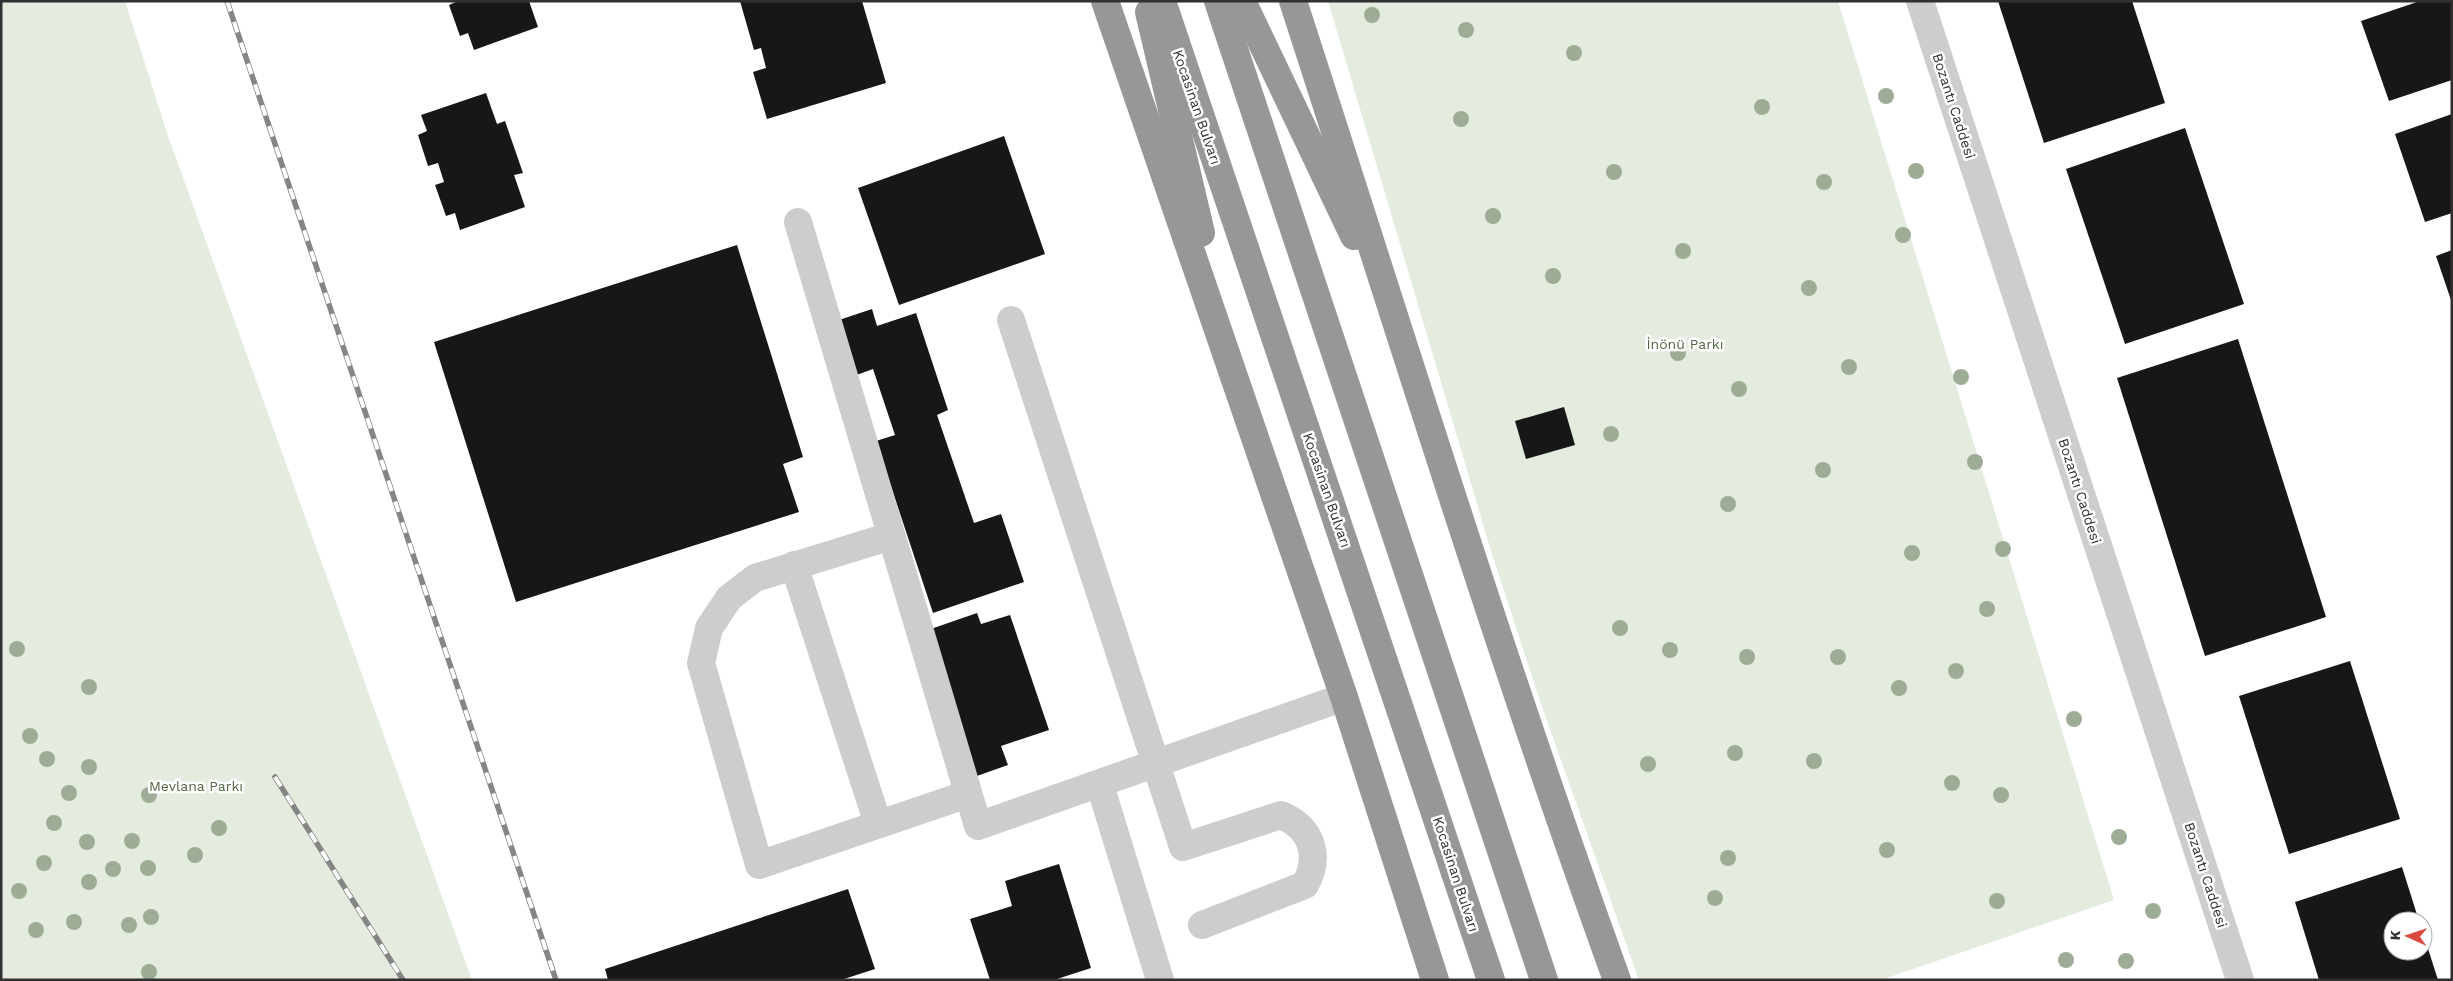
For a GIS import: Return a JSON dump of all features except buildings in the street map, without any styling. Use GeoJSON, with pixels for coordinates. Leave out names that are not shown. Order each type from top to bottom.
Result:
{"type":"FeatureCollection","features":[{"type":"Feature","properties":{"kind":"highway"},"geometry":{"type":"LineString","coordinates":[[1105,1],[1344,697],[1434,980]]}},
{"type":"Feature","properties":{"kind":"highway"},"geometry":{"type":"LineString","coordinates":[[1146,1],[1238,388]]}},
{"type":"Feature","properties":{"kind":"highway","name":"Kocasinan Bulvarı"},"geometry":{"type":"LineString","coordinates":[[1162,1],[1491,980]]}},
{"type":"Feature","properties":{"kind":"highway"},"geometry":{"type":"LineString","coordinates":[[1218,1],[1544,980]]}},
{"type":"Feature","properties":{"kind":"highway"},"geometry":{"type":"LineString","coordinates":[[1242,1],[1401,335]]}},
{"type":"Feature","properties":{"kind":"highway"},"geometry":{"type":"LineString","coordinates":[[1294,1],[1535,745],[1617,980]]}},
{"type":"Feature","properties":{"kind":"street","name":"Bozantı Caddesi"},"geometry":{"type":"LineString","coordinates":[[1920,1],[2240,980]]}},
{"type":"Feature","properties":{"kind":"street"},"geometry":{"type":"LineString","coordinates":[[798,222],[978,826],[1344,697]]}},
{"type":"Feature","properties":{"kind":"street"},"geometry":{"type":"LineString","coordinates":[[1011,320],[1183,847],[1282,815],[1302,827],[1309,837],[1313,849],[1311,874],[1305,885],[1202,925]]}},
{"type":"Feature","properties":{"kind":"street"},"geometry":{"type":"LineString","coordinates":[[891,536],[755,578],[730,598],[709,628],[702,663],[759,865],[968,794]]}},
{"type":"Feature","properties":{"kind":"street"},"geometry":{"type":"LineString","coordinates":[[794,565],[878,824]]}},
{"type":"Feature","properties":{"kind":"street"},"geometry":{"type":"LineString","coordinates":[[1100,784],[1160,980]]}},
{"type":"Feature","properties":{"kind":"green space","name":"Mevlana Parkı"},"geometry":{"type":"Polygon","coordinates":[[[1,1],[125,1],[168,136],[472,980],[1,980],[1,1]]]}},
{"type":"Feature","properties":{"kind":"green space","name":"İnönü Parkı"},"geometry":{"type":"Polygon","coordinates":[[[1328,1],[1838,1],[2114,900],[1881,980],[1639,980],[1540,701],[1491,551],[1328,1]]]}},
{"type":"Feature","properties":{"kind":"railway"},"geometry":{"type":"LineString","coordinates":[[227,1],[556,980]]}},
{"type":"Feature","properties":{"kind":"railway"},"geometry":{"type":"LineString","coordinates":[[275,777],[403,980]]}}]}
